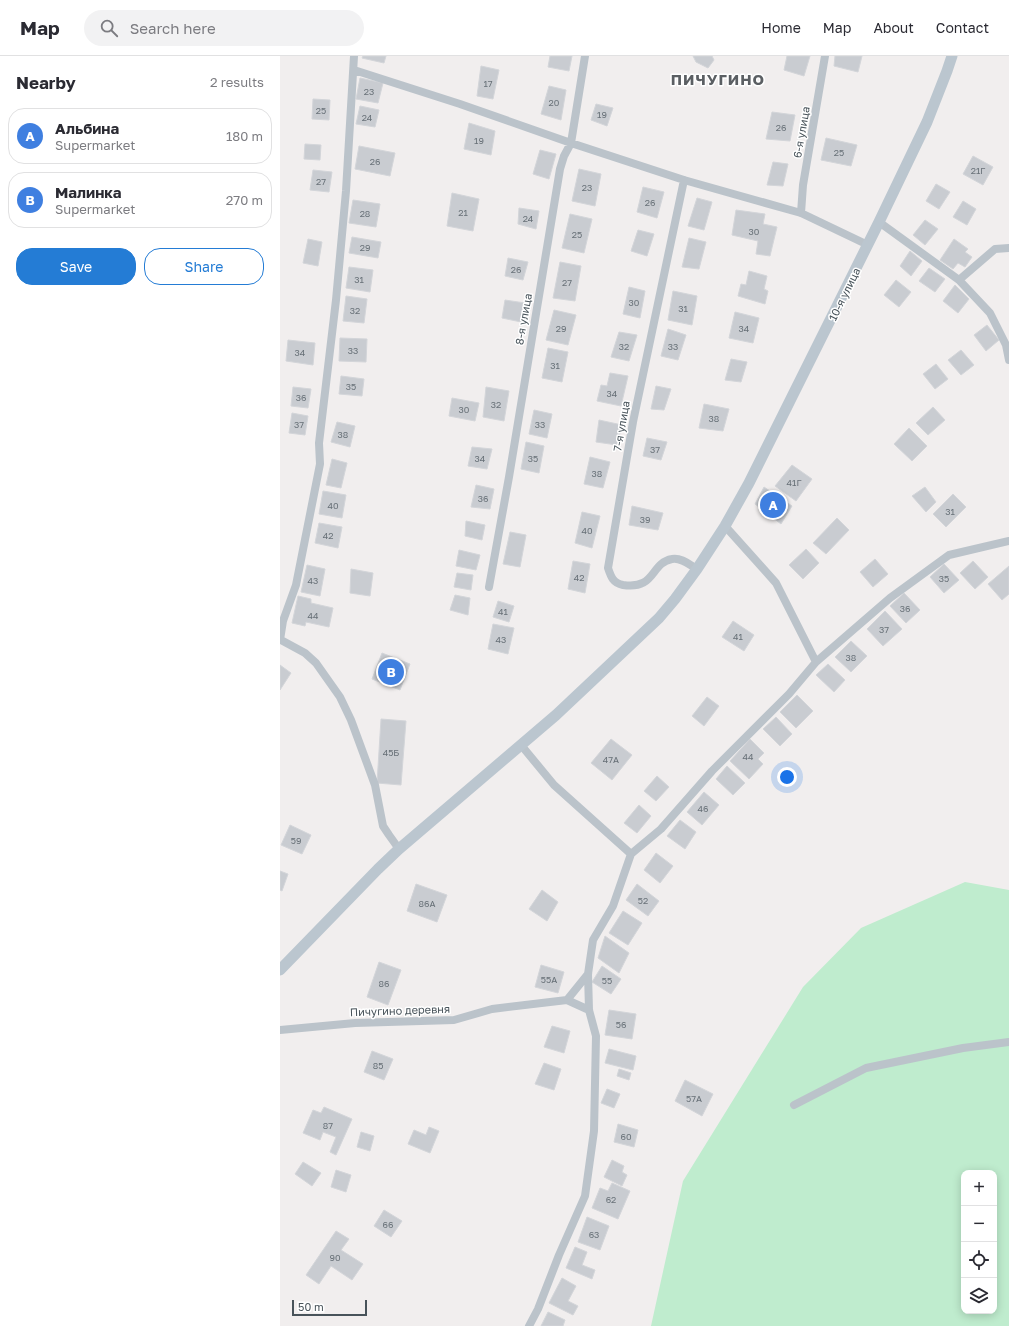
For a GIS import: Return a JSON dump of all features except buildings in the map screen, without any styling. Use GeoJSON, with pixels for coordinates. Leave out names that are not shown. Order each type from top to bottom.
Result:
{"type":"FeatureCollection","features":[{"type":"Feature","properties":{"kind":"street"},"geometry":{"type":"LineString","coordinates":[[354,56],[346,191],[336,300],[319,443],[320,464],[296,585],[283,621],[280,640],[305,653],[316,663],[340,697],[351,720],[375,785],[384,826],[389,836],[399,849]]}},
{"type":"Feature","properties":{"kind":"street","name":"8-я улица"},"geometry":{"type":"LineString","coordinates":[[489,587],[509,477],[560,169],[564,156],[571,143],[585,56]]}},
{"type":"Feature","properties":{"kind":"street","name":"6-я улица"},"geometry":{"type":"LineString","coordinates":[[801,212],[803,185],[825,56]]}},
{"type":"Feature","properties":{"kind":"street","name":"10-я улица"},"geometry":{"type":"LineString","coordinates":[[280,970],[399,849],[556,715],[658,618],[675,599],[725,526],[749,483],[868,245],[927,122],[952,56]]}},
{"type":"Feature","properties":{"kind":"street"},"geometry":{"type":"LineString","coordinates":[[354,70],[460,104],[571,143],[684,180],[801,212],[868,245]]}},
{"type":"Feature","properties":{"kind":"street","name":"7-я улица"},"geometry":{"type":"LineString","coordinates":[[684,180],[632,422],[608,568],[612,579],[619,584],[632,586],[646,582],[667,560],[673,558],[679,558],[697,569]]}},
{"type":"Feature","properties":{"kind":"street"},"geometry":{"type":"LineString","coordinates":[[879,222],[959,280],[990,313],[1006,344],[1009,360]]}},
{"type":"Feature","properties":{"kind":"street"},"geometry":{"type":"LineString","coordinates":[[959,280],[995,249],[1009,248]]}},
{"type":"Feature","properties":{"kind":"street"},"geometry":{"type":"LineString","coordinates":[[725,526],[776,583],[816,662]]}},
{"type":"Feature","properties":{"kind":"street"},"geometry":{"type":"LineString","coordinates":[[529,1326],[538,1309],[559,1255],[585,1196],[594,1132],[596,1036],[589,1010],[588,974],[593,940],[613,906],[631,854],[661,829],[712,771],[789,694],[816,662],[890,598],[949,555],[1009,541]]}},
{"type":"Feature","properties":{"kind":"street"},"geometry":{"type":"LineString","coordinates":[[521,745],[554,785],[631,854]]}},
{"type":"Feature","properties":{"kind":"street"},"geometry":{"type":"LineString","coordinates":[[588,974],[567,1000],[589,1010]]}},
{"type":"Feature","properties":{"kind":"street","name":"Пичугино деревня"},"geometry":{"type":"LineString","coordinates":[[280,1030],[355,1023],[454,1020],[492,1009],[567,1000]]}},
{"type":"Feature","properties":{"kind":"street"},"geometry":{"type":"LineString","coordinates":[[794,1105],[866,1068],[963,1048],[1009,1042]]}},
{"type":"Feature","properties":{"kind":"green space"},"geometry":{"type":"Polygon","coordinates":[[[965,882],[1009,890],[1009,1326],[651,1326],[683,1181],[803,987],[861,928],[965,882]]]}},
{"type":"Feature","properties":{"kind":"place","name":"Альбина"},"geometry":{"type":"Point","coordinates":[773,505]}},
{"type":"Feature","properties":{"kind":"place","name":"Малинка"},"geometry":{"type":"Point","coordinates":[391,672]}},
{"type":"Feature","properties":{"kind":"district","name":"ПИЧУГИНО"},"geometry":{"type":"Point","coordinates":[718,79]}}]}
